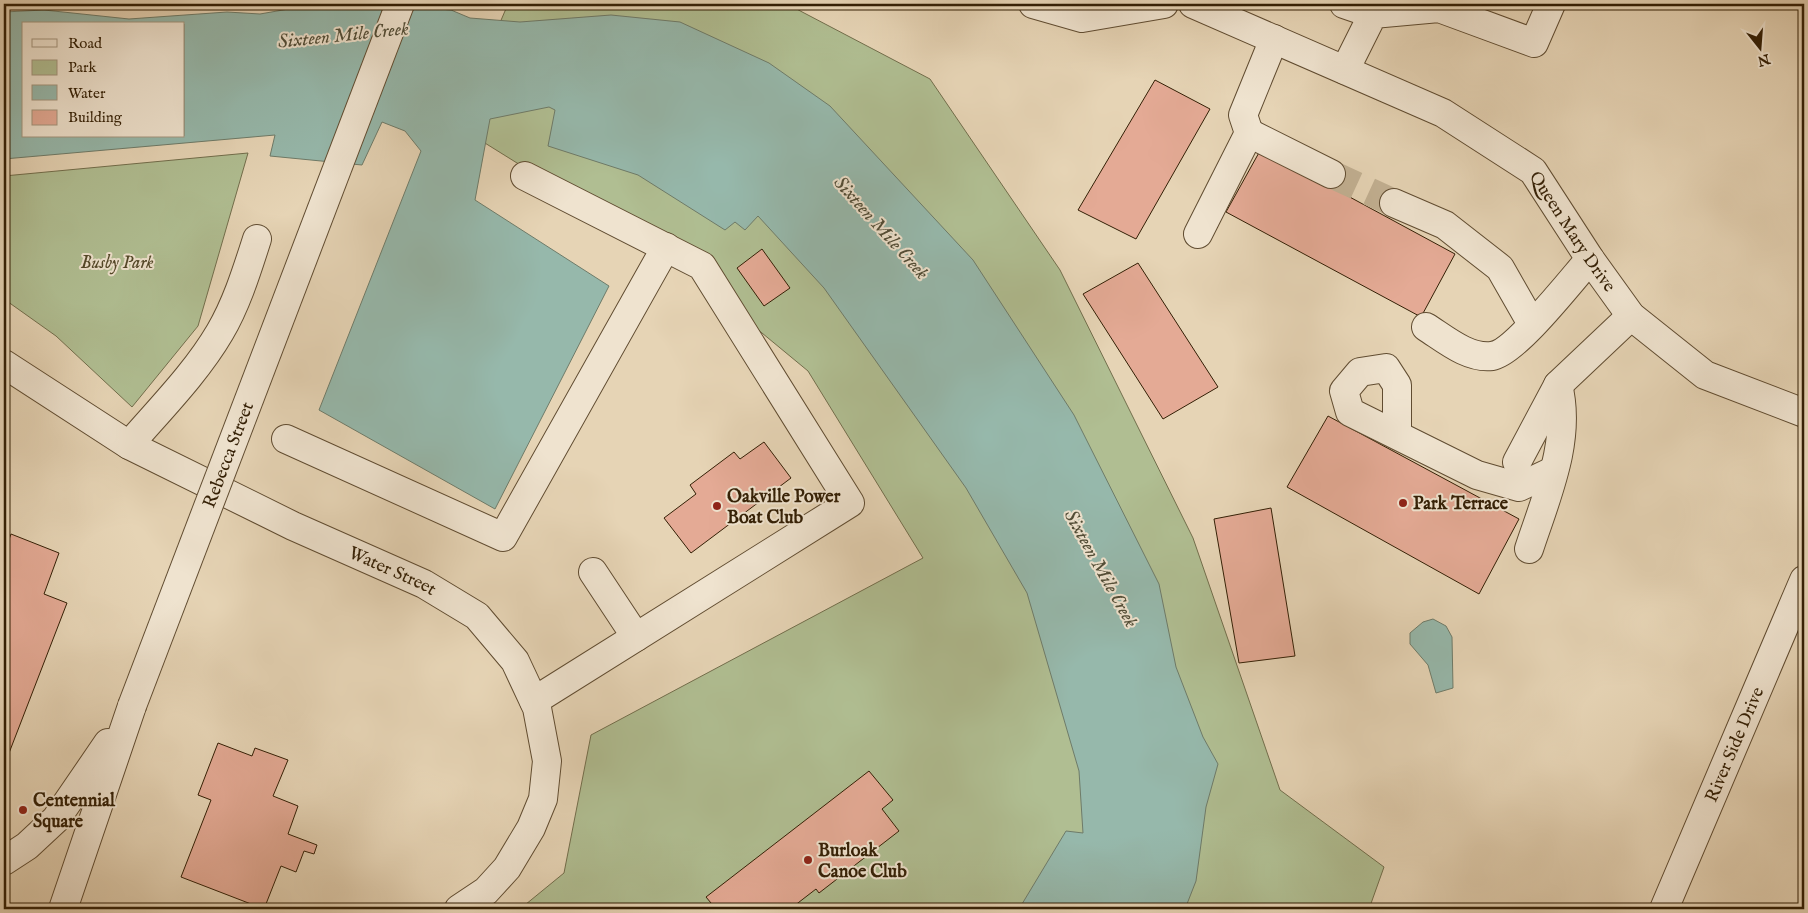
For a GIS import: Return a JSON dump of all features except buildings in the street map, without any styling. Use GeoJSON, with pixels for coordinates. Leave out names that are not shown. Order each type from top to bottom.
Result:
{"type":"FeatureCollection","features":[{"type":"Feature","properties":{"kind":"street","name":"Rebecca Street"},"geometry":{"type":"LineString","coordinates":[[63,909],[132,706],[400,4]]}},
{"type":"Feature","properties":{"kind":"street"},"geometry":{"type":"LineString","coordinates":[[1033,4],[1082,18],[1148,6]]}},
{"type":"Feature","properties":{"kind":"street"},"geometry":{"type":"LineString","coordinates":[[1344,4],[1373,14],[1439,8],[1534,43],[1551,4]]}},
{"type":"Feature","properties":{"kind":"street","name":"Queen Mary Drive"},"geometry":{"type":"LineString","coordinates":[[1209,7],[1274,39],[1444,113],[1533,171],[1590,259],[1631,316],[1705,375],[1804,413]]}},
{"type":"Feature","properties":{"kind":"street"},"geometry":{"type":"LineString","coordinates":[[1345,70],[1373,14]]}},
{"type":"Feature","properties":{"kind":"street"},"geometry":{"type":"LineString","coordinates":[[1274,39],[1243,115],[1249,133],[1331,174]]}},
{"type":"Feature","properties":{"kind":"street"},"geometry":{"type":"LineString","coordinates":[[1198,234],[1249,133]]}},
{"type":"Feature","properties":{"kind":"street"},"geometry":{"type":"LineString","coordinates":[[525,176],[702,266],[850,503],[534,701]]}},
{"type":"Feature","properties":{"kind":"street"},"geometry":{"type":"LineString","coordinates":[[1394,203],[1445,225],[1500,268],[1532,324]]}},
{"type":"Feature","properties":{"kind":"street"},"geometry":{"type":"LineString","coordinates":[[129,445],[189,374],[220,332],[243,281],[257,239]]}},
{"type":"Feature","properties":{"kind":"street"},"geometry":{"type":"LineString","coordinates":[[286,439],[503,537],[666,248]]}},
{"type":"Feature","properties":{"kind":"street"},"geometry":{"type":"LineString","coordinates":[[1426,327],[1471,354],[1493,356],[1513,344],[1590,259]]}},
{"type":"Feature","properties":{"kind":"street"},"geometry":{"type":"LineString","coordinates":[[1517,462],[1558,385],[1631,316]]}},
{"type":"Feature","properties":{"kind":"street","name":"Water Street"},"geometry":{"type":"LineString","coordinates":[[4,364],[129,445],[293,526],[424,584],[476,616],[516,661],[534,701],[547,761],[543,799],[531,828],[507,868],[486,891],[459,909]]}},
{"type":"Feature","properties":{"kind":"street"},"geometry":{"type":"LineString","coordinates":[[1529,549],[1553,472],[1563,430],[1562,402],[1558,385]]}},
{"type":"Feature","properties":{"kind":"street"},"geometry":{"type":"LineString","coordinates":[[1397,435],[1477,475],[1519,487],[1553,472]]}},
{"type":"Feature","properties":{"kind":"street"},"geometry":{"type":"LineString","coordinates":[[593,572],[636,637]]}},
{"type":"Feature","properties":{"kind":"street","name":"River Side Drive"},"geometry":{"type":"LineString","coordinates":[[1664,909],[1804,580]]}},
{"type":"Feature","properties":{"kind":"street"},"geometry":{"type":"LineString","coordinates":[[4,861],[27,846],[56,819],[86,778],[132,706]]}},
{"type":"Feature","properties":{"kind":"green space"},"geometry":{"type":"Polygon","coordinates":[[[508,4],[787,4],[930,79],[1060,270],[1193,538],[1280,790],[1384,867],[1369,909],[520,909],[564,873],[591,735],[923,558],[808,371],[676,262],[456,125],[508,4]]]}},
{"type":"Feature","properties":{"kind":"green space","name":"Busby Park"},"geometry":{"type":"Polygon","coordinates":[[[248,153],[198,326],[132,407],[56,336],[4,299],[4,176],[248,153]]]}},
{"type":"Feature","properties":{"kind":"water","name":"Sixteen Mile Creek"},"geometry":{"type":"Polygon","coordinates":[[[317,4],[380,4],[451,10],[470,18],[520,22],[611,15],[680,22],[769,63],[830,106],[973,260],[1074,415],[1159,584],[1176,667],[1203,737],[1218,764],[1206,807],[1196,881],[1185,909],[1019,909],[1066,831],[1083,833],[1079,771],[1027,593],[966,488],[824,288],[758,216],[745,230],[735,222],[725,230],[638,175],[548,146],[555,110],[549,107],[490,119],[475,200],[609,286],[495,509],[319,410],[421,151],[405,131],[382,122],[362,165],[270,156],[275,135],[4,159],[4,12],[44,10],[129,19],[227,12],[260,14],[317,4]]]}},
{"type":"Feature","properties":{"kind":"water"},"geometry":{"type":"Polygon","coordinates":[[[1433,619],[1446,626],[1452,637],[1453,688],[1436,693],[1428,665],[1410,644],[1410,633],[1423,622],[1433,619]]]}},
{"type":"Feature","properties":{"kind":"tunnel"},"geometry":{"type":"LineString","coordinates":[[1331,174],[1394,203]]}},
{"type":"Feature","properties":{"kind":"place","name":"Park Terrace"},"geometry":{"type":"Point","coordinates":[1403,503]}},
{"type":"Feature","properties":{"kind":"place","name":"Oakville Power Boat Club"},"geometry":{"type":"Point","coordinates":[717,506]}},
{"type":"Feature","properties":{"kind":"place","name":"Centennial Square"},"geometry":{"type":"Point","coordinates":[23,810]}},
{"type":"Feature","properties":{"kind":"place","name":"Burloak Canoe Club"},"geometry":{"type":"Point","coordinates":[808,860]}}]}
